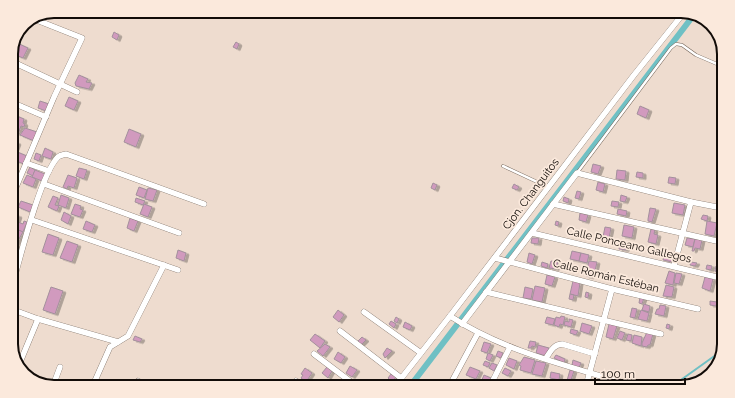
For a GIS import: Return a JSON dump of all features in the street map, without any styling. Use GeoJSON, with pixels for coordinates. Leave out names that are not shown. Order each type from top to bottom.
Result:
{"type":"FeatureCollection","features":[{"type":"Feature","properties":{"kind":"street","name":"Cjon. Changuitos"},"geometry":{"type":"LineString","coordinates":[[401,378],[452,318],[548,187],[634,74],[680,18]]}},
{"type":"Feature","properties":{"kind":"street"},"geometry":{"type":"LineString","coordinates":[[18,182],[60,83],[82,38],[40,21]]}},
{"type":"Feature","properties":{"kind":"street"},"geometry":{"type":"LineString","coordinates":[[18,65],[60,83],[76,92]]}},
{"type":"Feature","properties":{"kind":"street"},"geometry":{"type":"LineString","coordinates":[[18,104],[46,117]]}},
{"type":"Feature","properties":{"kind":"street"},"geometry":{"type":"LineString","coordinates":[[18,267],[44,184],[49,171],[58,156],[66,154],[204,204]]}},
{"type":"Feature","properties":{"kind":"street"},"geometry":{"type":"LineString","coordinates":[[26,163],[49,171]]}},
{"type":"Feature","properties":{"kind":"street"},"geometry":{"type":"LineString","coordinates":[[461,323],[577,173],[691,202],[717,207]]}},
{"type":"Feature","properties":{"kind":"street"},"geometry":{"type":"LineString","coordinates":[[44,184],[179,233]]}},
{"type":"Feature","properties":{"kind":"street"},"geometry":{"type":"LineString","coordinates":[[674,266],[691,202]]}},
{"type":"Feature","properties":{"kind":"street"},"geometry":{"type":"LineString","coordinates":[[553,204],[683,232],[717,241]]}},
{"type":"Feature","properties":{"kind":"street"},"geometry":{"type":"LineString","coordinates":[[32,220],[178,270]]}},
{"type":"Feature","properties":{"kind":"street","name":"Calle Ponceano Gallegos"},"geometry":{"type":"LineString","coordinates":[[532,233],[717,277]]}},
{"type":"Feature","properties":{"kind":"street","name":"Calle Román Estéban"},"geometry":{"type":"LineString","coordinates":[[497,258],[612,289],[698,309]]}},
{"type":"Feature","properties":{"kind":"street"},"geometry":{"type":"LineString","coordinates":[[95,380],[110,347],[128,336],[164,265]]}},
{"type":"Feature","properties":{"kind":"street"},"geometry":{"type":"LineString","coordinates":[[588,380],[612,289]]}},
{"type":"Feature","properties":{"kind":"street"},"geometry":{"type":"LineString","coordinates":[[486,292],[661,334]]}},
{"type":"Feature","properties":{"kind":"street"},"geometry":{"type":"LineString","coordinates":[[18,312],[38,319],[118,342]]}},
{"type":"Feature","properties":{"kind":"street"},"geometry":{"type":"LineString","coordinates":[[364,312],[421,353]]}},
{"type":"Feature","properties":{"kind":"street"},"geometry":{"type":"LineString","coordinates":[[452,318],[478,333],[510,347],[615,380]]}},
{"type":"Feature","properties":{"kind":"street"},"geometry":{"type":"LineString","coordinates":[[21,359],[38,319]]}},
{"type":"Feature","properties":{"kind":"street"},"geometry":{"type":"LineString","coordinates":[[340,332],[401,378]]}},
{"type":"Feature","properties":{"kind":"street"},"geometry":{"type":"LineString","coordinates":[[453,380],[478,333]]}},
{"type":"Feature","properties":{"kind":"street"},"geometry":{"type":"LineString","coordinates":[[546,358],[557,344],[562,344],[595,354]]}},
{"type":"Feature","properties":{"kind":"street"},"geometry":{"type":"LineString","coordinates":[[493,380],[510,347]]}},
{"type":"Feature","properties":{"kind":"street"},"geometry":{"type":"LineString","coordinates":[[314,354],[348,380]]}},
{"type":"Feature","properties":{"kind":"street"},"geometry":{"type":"LineString","coordinates":[[55,380],[60,367]]}},
{"type":"Feature","properties":{"kind":"lane"},"geometry":{"type":"LineString","coordinates":[[577,173],[671,48],[676,44],[682,45],[696,55],[717,64]]}},
{"type":"Feature","properties":{"kind":"lane"},"geometry":{"type":"LineString","coordinates":[[503,166],[548,187]]}},
{"type":"Feature","properties":{"kind":"building"},"geometry":{"type":"Polygon","coordinates":[[[114,32],[119,35],[117,40],[112,37],[114,32]]]}},
{"type":"Feature","properties":{"kind":"building"},"geometry":{"type":"Polygon","coordinates":[[[236,42],[239,44],[237,49],[233,47],[236,42]]]}},
{"type":"Feature","properties":{"kind":"building"},"geometry":{"type":"Polygon","coordinates":[[[19,44],[28,48],[23,58],[18,56],[19,44]]]}},
{"type":"Feature","properties":{"kind":"building"},"geometry":{"type":"Polygon","coordinates":[[[79,75],[88,79],[86,82],[92,83],[89,89],[76,86],[75,83],[79,75]]]}},
{"type":"Feature","properties":{"kind":"building"},"geometry":{"type":"Polygon","coordinates":[[[69,97],[78,101],[74,110],[65,106],[69,97]]]}},
{"type":"Feature","properties":{"kind":"building"},"geometry":{"type":"Polygon","coordinates":[[[40,101],[49,104],[46,111],[38,108],[40,101]]]}},
{"type":"Feature","properties":{"kind":"building"},"geometry":{"type":"Polygon","coordinates":[[[640,106],[649,110],[646,118],[637,114],[640,106]]]}},
{"type":"Feature","properties":{"kind":"building"},"geometry":{"type":"Polygon","coordinates":[[[18,116],[24,119],[24,127],[21,126],[18,134],[18,116]]]}},
{"type":"Feature","properties":{"kind":"building"},"geometry":{"type":"Polygon","coordinates":[[[25,128],[37,132],[34,141],[20,135],[25,128]]]}},
{"type":"Feature","properties":{"kind":"building"},"geometry":{"type":"Polygon","coordinates":[[[129,129],[141,134],[136,147],[124,142],[129,129]]]}},
{"type":"Feature","properties":{"kind":"building"},"geometry":{"type":"Polygon","coordinates":[[[45,148],[53,152],[51,159],[42,156],[45,148]]]}},
{"type":"Feature","properties":{"kind":"building"},"geometry":{"type":"Polygon","coordinates":[[[18,152],[27,156],[24,164],[18,162],[18,152]]]}},
{"type":"Feature","properties":{"kind":"building"},"geometry":{"type":"Polygon","coordinates":[[[36,153],[41,155],[39,161],[34,159],[36,153]]]}},
{"type":"Feature","properties":{"kind":"building"},"geometry":{"type":"Polygon","coordinates":[[[593,164],[601,166],[598,174],[591,172],[593,164]]]}},
{"type":"Feature","properties":{"kind":"building"},"geometry":{"type":"Polygon","coordinates":[[[30,167],[35,170],[33,176],[27,173],[30,167]]]}},
{"type":"Feature","properties":{"kind":"building"},"geometry":{"type":"Polygon","coordinates":[[[79,168],[87,170],[84,179],[76,176],[79,168]]]}},
{"type":"Feature","properties":{"kind":"building"},"geometry":{"type":"Polygon","coordinates":[[[35,170],[45,174],[42,181],[32,177],[35,170]]]}},
{"type":"Feature","properties":{"kind":"building"},"geometry":{"type":"Polygon","coordinates":[[[617,170],[626,171],[625,180],[616,179],[617,170]]]}},
{"type":"Feature","properties":{"kind":"building"},"geometry":{"type":"Polygon","coordinates":[[[637,172],[643,173],[643,178],[636,177],[637,172]]]}},
{"type":"Feature","properties":{"kind":"building"},"geometry":{"type":"Polygon","coordinates":[[[27,175],[36,179],[33,187],[23,183],[27,175]]]}},
{"type":"Feature","properties":{"kind":"building"},"geometry":{"type":"Polygon","coordinates":[[[68,175],[77,178],[74,188],[68,186],[67,189],[63,187],[68,175]]]}},
{"type":"Feature","properties":{"kind":"building"},"geometry":{"type":"Polygon","coordinates":[[[669,177],[676,178],[675,184],[668,183],[669,177]]]}},
{"type":"Feature","properties":{"kind":"building"},"geometry":{"type":"Polygon","coordinates":[[[598,182],[605,184],[603,192],[596,190],[598,182]]]}},
{"type":"Feature","properties":{"kind":"building"},"geometry":{"type":"Polygon","coordinates":[[[433,183],[437,185],[435,190],[431,188],[433,183]]]}},
{"type":"Feature","properties":{"kind":"building"},"geometry":{"type":"Polygon","coordinates":[[[514,184],[519,187],[517,190],[512,188],[514,184]]]}},
{"type":"Feature","properties":{"kind":"building"},"geometry":{"type":"Polygon","coordinates":[[[139,187],[147,190],[144,198],[136,195],[139,187]]]}},
{"type":"Feature","properties":{"kind":"building"},"geometry":{"type":"Polygon","coordinates":[[[148,188],[157,190],[153,201],[145,199],[148,188]]]}},
{"type":"Feature","properties":{"kind":"building"},"geometry":{"type":"Polygon","coordinates":[[[577,191],[581,192],[579,199],[575,198],[577,191]]]}},
{"type":"Feature","properties":{"kind":"building"},"geometry":{"type":"Polygon","coordinates":[[[61,195],[69,198],[66,208],[58,205],[61,195]]]}},
{"type":"Feature","properties":{"kind":"building"},"geometry":{"type":"Polygon","coordinates":[[[621,195],[627,197],[625,202],[620,201],[621,195]]]}},
{"type":"Feature","properties":{"kind":"building"},"geometry":{"type":"Polygon","coordinates":[[[53,196],[58,198],[55,205],[59,206],[57,211],[48,207],[53,196]]]}},
{"type":"Feature","properties":{"kind":"building"},"geometry":{"type":"Polygon","coordinates":[[[564,197],[569,199],[568,203],[563,201],[564,197]]]}},
{"type":"Feature","properties":{"kind":"building"},"geometry":{"type":"Polygon","coordinates":[[[136,198],[145,201],[143,205],[135,202],[136,198]]]}},
{"type":"Feature","properties":{"kind":"building"},"geometry":{"type":"Polygon","coordinates":[[[21,201],[33,205],[30,212],[18,207],[21,201]]]}},
{"type":"Feature","properties":{"kind":"building"},"geometry":{"type":"Polygon","coordinates":[[[612,201],[619,202],[618,207],[611,206],[612,201]]]}},
{"type":"Feature","properties":{"kind":"building"},"geometry":{"type":"Polygon","coordinates":[[[674,203],[685,205],[683,215],[672,213],[674,203]]]}},
{"type":"Feature","properties":{"kind":"building"},"geometry":{"type":"Polygon","coordinates":[[[75,204],[81,206],[80,209],[83,210],[80,217],[71,214],[75,204]]]}},
{"type":"Feature","properties":{"kind":"building"},"geometry":{"type":"Polygon","coordinates":[[[144,204],[152,207],[148,217],[140,214],[144,204]]]}},
{"type":"Feature","properties":{"kind":"building"},"geometry":{"type":"Polygon","coordinates":[[[650,208],[656,209],[652,222],[648,221],[650,208]]]}},
{"type":"Feature","properties":{"kind":"building"},"geometry":{"type":"Polygon","coordinates":[[[618,209],[627,211],[626,216],[617,214],[618,209]]]}},
{"type":"Feature","properties":{"kind":"building"},"geometry":{"type":"Polygon","coordinates":[[[64,212],[71,216],[68,224],[61,220],[64,212]]]}},
{"type":"Feature","properties":{"kind":"building"},"geometry":{"type":"Polygon","coordinates":[[[580,213],[588,215],[586,222],[579,220],[580,213]]]}},
{"type":"Feature","properties":{"kind":"building"},"geometry":{"type":"Polygon","coordinates":[[[703,215],[708,216],[707,221],[701,219],[703,215]]]}},
{"type":"Feature","properties":{"kind":"building"},"geometry":{"type":"Polygon","coordinates":[[[130,218],[138,221],[134,231],[127,228],[130,218]]]}},
{"type":"Feature","properties":{"kind":"building"},"geometry":{"type":"Polygon","coordinates":[[[24,221],[27,222],[23,232],[18,230],[18,222],[23,224],[24,221]]]}},
{"type":"Feature","properties":{"kind":"building"},"geometry":{"type":"Polygon","coordinates":[[[86,221],[95,225],[92,232],[83,229],[86,221]]]}},
{"type":"Feature","properties":{"kind":"building"},"geometry":{"type":"Polygon","coordinates":[[[556,221],[559,222],[558,226],[555,225],[556,221]]]}},
{"type":"Feature","properties":{"kind":"building"},"geometry":{"type":"Polygon","coordinates":[[[707,221],[717,223],[714,236],[705,234],[707,221]]]}},
{"type":"Feature","properties":{"kind":"building"},"geometry":{"type":"Polygon","coordinates":[[[624,225],[634,227],[632,238],[622,236],[624,225]]]}},
{"type":"Feature","properties":{"kind":"building"},"geometry":{"type":"Polygon","coordinates":[[[605,227],[611,228],[609,238],[603,237],[605,227]]]}},
{"type":"Feature","properties":{"kind":"building"},"geometry":{"type":"Polygon","coordinates":[[[651,229],[655,230],[654,234],[658,235],[656,244],[648,242],[651,229]]]}},
{"type":"Feature","properties":{"kind":"building"},"geometry":{"type":"Polygon","coordinates":[[[18,230],[23,232],[18,241],[18,230]]]}},
{"type":"Feature","properties":{"kind":"building"},"geometry":{"type":"Polygon","coordinates":[[[48,234],[59,238],[53,255],[42,252],[48,234]]]}},
{"type":"Feature","properties":{"kind":"building"},"geometry":{"type":"Polygon","coordinates":[[[532,238],[539,238],[538,244],[531,243],[532,238]]]}},
{"type":"Feature","properties":{"kind":"building"},"geometry":{"type":"Polygon","coordinates":[[[687,238],[695,239],[693,247],[685,245],[687,238]]]}},
{"type":"Feature","properties":{"kind":"building"},"geometry":{"type":"Polygon","coordinates":[[[695,239],[702,240],[700,249],[695,248],[694,251],[692,251],[695,239]]]}},
{"type":"Feature","properties":{"kind":"building"},"geometry":{"type":"Polygon","coordinates":[[[67,241],[78,245],[72,262],[60,258],[67,241]]]}},
{"type":"Feature","properties":{"kind":"building"},"geometry":{"type":"Polygon","coordinates":[[[620,244],[627,246],[626,250],[619,249],[620,244]]]}},
{"type":"Feature","properties":{"kind":"building"},"geometry":{"type":"Polygon","coordinates":[[[178,250],[186,253],[184,261],[176,258],[178,250]]]}},
{"type":"Feature","properties":{"kind":"building"},"geometry":{"type":"Polygon","coordinates":[[[572,251],[581,253],[579,261],[570,259],[572,251]]]}},
{"type":"Feature","properties":{"kind":"building"},"geometry":{"type":"Polygon","coordinates":[[[665,251],[675,253],[672,262],[663,260],[665,251]]]}},
{"type":"Feature","properties":{"kind":"building"},"geometry":{"type":"Polygon","coordinates":[[[529,253],[535,255],[532,264],[527,262],[529,253]]]}},
{"type":"Feature","properties":{"kind":"building"},"geometry":{"type":"Polygon","coordinates":[[[581,253],[589,255],[587,263],[579,261],[581,253]]]}},
{"type":"Feature","properties":{"kind":"building"},"geometry":{"type":"Polygon","coordinates":[[[551,261],[558,262],[556,269],[549,268],[551,261]]]}},
{"type":"Feature","properties":{"kind":"building"},"geometry":{"type":"Polygon","coordinates":[[[589,261],[597,262],[595,271],[587,269],[589,261]]]}},
{"type":"Feature","properties":{"kind":"building"},"geometry":{"type":"Polygon","coordinates":[[[542,262],[548,264],[547,268],[541,266],[542,262]]]}},
{"type":"Feature","properties":{"kind":"building"},"geometry":{"type":"Polygon","coordinates":[[[691,262],[697,263],[695,266],[690,265],[691,262]]]}},
{"type":"Feature","properties":{"kind":"building"},"geometry":{"type":"Polygon","coordinates":[[[707,265],[712,266],[711,270],[706,269],[707,265]]]}},
{"type":"Feature","properties":{"kind":"building"},"geometry":{"type":"Polygon","coordinates":[[[587,270],[593,271],[591,277],[586,276],[587,270]]]}},
{"type":"Feature","properties":{"kind":"building"},"geometry":{"type":"Polygon","coordinates":[[[669,271],[675,273],[673,285],[665,283],[669,271]]]}},
{"type":"Feature","properties":{"kind":"building"},"geometry":{"type":"Polygon","coordinates":[[[676,273],[682,274],[679,284],[674,283],[676,273]]]}},
{"type":"Feature","properties":{"kind":"building"},"geometry":{"type":"Polygon","coordinates":[[[547,275],[555,277],[552,286],[545,284],[547,275]]]}},
{"type":"Feature","properties":{"kind":"building"},"geometry":{"type":"Polygon","coordinates":[[[705,277],[713,279],[710,291],[702,288],[705,277]]]}},
{"type":"Feature","properties":{"kind":"building"},"geometry":{"type":"Polygon","coordinates":[[[573,281],[580,283],[578,296],[570,294],[573,281]]]}},
{"type":"Feature","properties":{"kind":"building"},"geometry":{"type":"Polygon","coordinates":[[[666,285],[674,287],[672,297],[663,296],[666,285]]]}},
{"type":"Feature","properties":{"kind":"building"},"geometry":{"type":"Polygon","coordinates":[[[535,286],[545,288],[542,302],[532,300],[535,286]]]}},
{"type":"Feature","properties":{"kind":"building"},"geometry":{"type":"Polygon","coordinates":[[[51,287],[63,291],[55,314],[43,310],[51,287]]]}},
{"type":"Feature","properties":{"kind":"building"},"geometry":{"type":"Polygon","coordinates":[[[525,287],[533,289],[531,299],[523,298],[525,287]]]}},
{"type":"Feature","properties":{"kind":"building"},"geometry":{"type":"Polygon","coordinates":[[[586,292],[589,293],[588,298],[585,297],[586,292]]]}},
{"type":"Feature","properties":{"kind":"building"},"geometry":{"type":"Polygon","coordinates":[[[570,294],[574,295],[573,300],[569,299],[570,294]]]}},
{"type":"Feature","properties":{"kind":"building"},"geometry":{"type":"Polygon","coordinates":[[[640,297],[644,298],[642,304],[639,303],[640,297]]]}},
{"type":"Feature","properties":{"kind":"building"},"geometry":{"type":"Polygon","coordinates":[[[710,301],[717,302],[716,306],[710,305],[710,301]]]}},
{"type":"Feature","properties":{"kind":"building"},"geometry":{"type":"Polygon","coordinates":[[[644,304],[650,306],[649,312],[642,310],[644,304]]]}},
{"type":"Feature","properties":{"kind":"building"},"geometry":{"type":"Polygon","coordinates":[[[660,305],[666,306],[664,316],[655,314],[660,305]]]}},
{"type":"Feature","properties":{"kind":"building"},"geometry":{"type":"Polygon","coordinates":[[[632,308],[637,309],[635,318],[630,317],[632,308]]]}},
{"type":"Feature","properties":{"kind":"building"},"geometry":{"type":"Polygon","coordinates":[[[338,310],[344,315],[339,322],[333,317],[338,310]]]}},
{"type":"Feature","properties":{"kind":"building"},"geometry":{"type":"Polygon","coordinates":[[[641,310],[649,313],[647,321],[638,319],[641,310]]]}},
{"type":"Feature","properties":{"kind":"building"},"geometry":{"type":"Polygon","coordinates":[[[561,316],[565,317],[563,325],[560,324],[559,327],[554,325],[556,317],[560,318],[561,316]]]}},
{"type":"Feature","properties":{"kind":"building"},"geometry":{"type":"Polygon","coordinates":[[[396,317],[399,319],[397,323],[394,321],[396,317]]]}},
{"type":"Feature","properties":{"kind":"building"},"geometry":{"type":"Polygon","coordinates":[[[547,317],[555,319],[553,325],[545,323],[547,317]]]}},
{"type":"Feature","properties":{"kind":"building"},"geometry":{"type":"Polygon","coordinates":[[[569,319],[573,320],[571,327],[564,325],[565,321],[569,322],[569,319]]]}},
{"type":"Feature","properties":{"kind":"building"},"geometry":{"type":"Polygon","coordinates":[[[391,321],[396,324],[394,328],[389,324],[391,321]]]}},
{"type":"Feature","properties":{"kind":"building"},"geometry":{"type":"Polygon","coordinates":[[[405,322],[412,326],[410,330],[403,327],[405,322]]]}},
{"type":"Feature","properties":{"kind":"building"},"geometry":{"type":"Polygon","coordinates":[[[582,323],[592,326],[589,334],[580,331],[582,323]]]}},
{"type":"Feature","properties":{"kind":"building"},"geometry":{"type":"Polygon","coordinates":[[[609,324],[617,326],[613,339],[606,337],[609,324]]]}},
{"type":"Feature","properties":{"kind":"building"},"geometry":{"type":"Polygon","coordinates":[[[667,324],[670,325],[669,329],[666,328],[667,324]]]}},
{"type":"Feature","properties":{"kind":"building"},"geometry":{"type":"Polygon","coordinates":[[[571,329],[578,331],[576,335],[570,333],[571,329]]]}},
{"type":"Feature","properties":{"kind":"building"},"geometry":{"type":"Polygon","coordinates":[[[620,331],[625,333],[622,340],[617,338],[620,331]]]}},
{"type":"Feature","properties":{"kind":"building"},"geometry":{"type":"Polygon","coordinates":[[[647,332],[653,334],[650,345],[647,347],[642,346],[642,343],[647,332]]]}},
{"type":"Feature","properties":{"kind":"building"},"geometry":{"type":"Polygon","coordinates":[[[315,334],[325,341],[320,348],[310,340],[315,334]]]}},
{"type":"Feature","properties":{"kind":"building"},"geometry":{"type":"Polygon","coordinates":[[[628,334],[632,335],[631,341],[626,340],[628,334]]]}},
{"type":"Feature","properties":{"kind":"building"},"geometry":{"type":"Polygon","coordinates":[[[634,335],[642,337],[641,346],[632,343],[634,335]]]}},
{"type":"Feature","properties":{"kind":"building"},"geometry":{"type":"Polygon","coordinates":[[[135,336],[142,339],[140,342],[133,340],[135,336]]]}},
{"type":"Feature","properties":{"kind":"building"},"geometry":{"type":"Polygon","coordinates":[[[362,337],[366,340],[361,345],[357,342],[362,337]]]}},
{"type":"Feature","properties":{"kind":"building"},"geometry":{"type":"Polygon","coordinates":[[[530,341],[536,342],[535,347],[532,346],[531,348],[528,348],[530,341]]]}},
{"type":"Feature","properties":{"kind":"building"},"geometry":{"type":"Polygon","coordinates":[[[484,342],[491,344],[487,353],[481,351],[484,342]]]}},
{"type":"Feature","properties":{"kind":"building"},"geometry":{"type":"Polygon","coordinates":[[[325,344],[330,347],[323,356],[317,351],[325,344]]]}},
{"type":"Feature","properties":{"kind":"building"},"geometry":{"type":"Polygon","coordinates":[[[538,345],[549,348],[546,356],[536,353],[538,345]]]}},
{"type":"Feature","properties":{"kind":"building"},"geometry":{"type":"Polygon","coordinates":[[[387,348],[392,351],[385,358],[383,354],[387,348]]]}},
{"type":"Feature","properties":{"kind":"building"},"geometry":{"type":"Polygon","coordinates":[[[498,351],[503,353],[501,358],[496,356],[498,351]]]}},
{"type":"Feature","properties":{"kind":"building"},"geometry":{"type":"Polygon","coordinates":[[[338,352],[345,357],[341,363],[334,359],[338,352]]]}},
{"type":"Feature","properties":{"kind":"building"},"geometry":{"type":"Polygon","coordinates":[[[488,353],[493,355],[490,361],[486,359],[488,353]]]}},
{"type":"Feature","properties":{"kind":"building"},"geometry":{"type":"Polygon","coordinates":[[[556,355],[565,359],[564,363],[554,358],[556,355]]]}},
{"type":"Feature","properties":{"kind":"building"},"geometry":{"type":"Polygon","coordinates":[[[524,357],[535,360],[531,373],[520,370],[521,366],[519,365],[524,357]]]}},
{"type":"Feature","properties":{"kind":"building"},"geometry":{"type":"Polygon","coordinates":[[[509,358],[517,361],[514,369],[506,365],[509,358]]]}},
{"type":"Feature","properties":{"kind":"building"},"geometry":{"type":"Polygon","coordinates":[[[573,360],[581,363],[579,368],[572,365],[573,360]]]}},
{"type":"Feature","properties":{"kind":"building"},"geometry":{"type":"Polygon","coordinates":[[[485,361],[490,363],[488,367],[483,365],[485,361]]]}},
{"type":"Feature","properties":{"kind":"building"},"geometry":{"type":"Polygon","coordinates":[[[536,361],[546,363],[542,376],[532,374],[536,361]]]}},
{"type":"Feature","properties":{"kind":"building"},"geometry":{"type":"Polygon","coordinates":[[[492,363],[497,365],[494,371],[489,368],[492,363]]]}},
{"type":"Feature","properties":{"kind":"building"},"geometry":{"type":"Polygon","coordinates":[[[350,366],[357,370],[352,377],[346,373],[350,366]]]}},
{"type":"Feature","properties":{"kind":"building"},"geometry":{"type":"Polygon","coordinates":[[[327,367],[332,371],[328,378],[322,373],[327,367]]]}},
{"type":"Feature","properties":{"kind":"building"},"geometry":{"type":"Polygon","coordinates":[[[470,367],[480,371],[476,379],[466,375],[470,367]]]}},
{"type":"Feature","properties":{"kind":"building"},"geometry":{"type":"Polygon","coordinates":[[[305,368],[312,373],[307,380],[301,378],[303,375],[301,374],[305,368]]]}},
{"type":"Feature","properties":{"kind":"building"},"geometry":{"type":"Polygon","coordinates":[[[505,368],[511,371],[508,376],[502,373],[505,368]]]}},
{"type":"Feature","properties":{"kind":"building"},"geometry":{"type":"Polygon","coordinates":[[[570,370],[574,371],[571,380],[567,380],[570,370]]]}},
{"type":"Feature","properties":{"kind":"building"},"geometry":{"type":"Polygon","coordinates":[[[551,372],[560,374],[559,380],[550,378],[551,372]]]}},
{"type":"Feature","properties":{"kind":"building"},"geometry":{"type":"Polygon","coordinates":[[[391,374],[396,377],[394,380],[390,380],[388,378],[391,374]]]}},
{"type":"Feature","properties":{"kind":"building"},"geometry":{"type":"Polygon","coordinates":[[[484,375],[491,378],[490,380],[482,380],[484,375]]]}},
{"type":"Feature","properties":{"kind":"waterway"},"geometry":{"type":"LineString","coordinates":[[415,380],[690,20]]}},
{"type":"Feature","properties":{"kind":"waterway"},"geometry":{"type":"LineString","coordinates":[[681,380],[715,356]]}}]}
